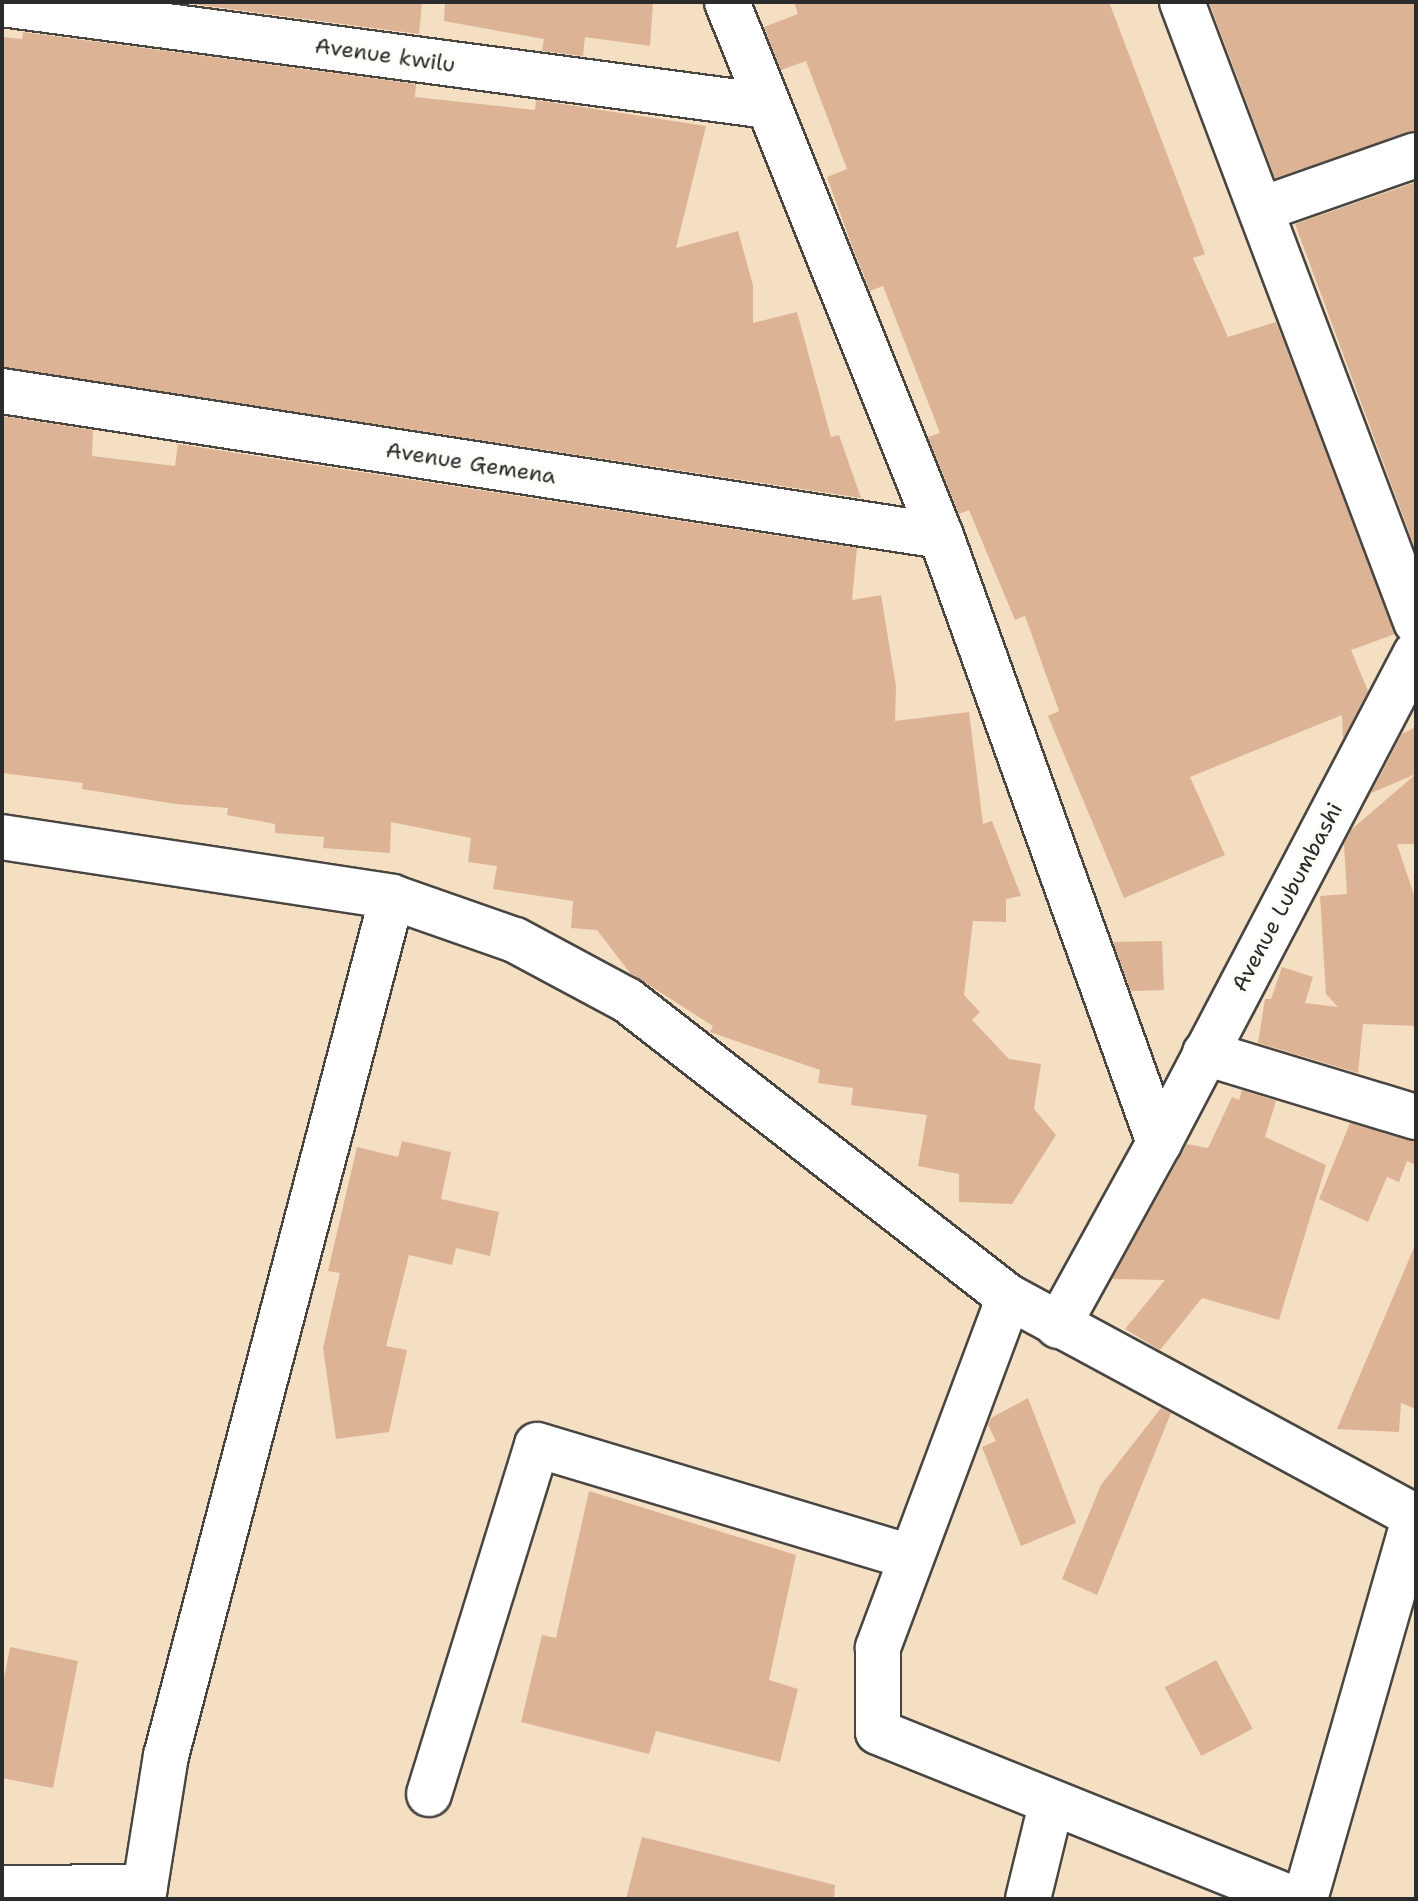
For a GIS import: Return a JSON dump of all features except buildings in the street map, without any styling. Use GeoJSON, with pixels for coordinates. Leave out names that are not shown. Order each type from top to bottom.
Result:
{"type":"FeatureCollection","features":[{"type":"Feature","properties":{"kind":"street"},"geometry":{"type":"LineString","coordinates":[[727,2],[941,536],[1159,1143]]}},
{"type":"Feature","properties":{"kind":"street"},"geometry":{"type":"LineString","coordinates":[[1182,2],[1416,622]]}},
{"type":"Feature","properties":{"kind":"street","name":"Avenue kwilu"},"geometry":{"type":"LineString","coordinates":[[2,4],[767,106]]}},
{"type":"Feature","properties":{"kind":"street"},"geometry":{"type":"LineString","coordinates":[[1262,209],[1416,155]]}},
{"type":"Feature","properties":{"kind":"street","name":"Avenue Gemena"},"geometry":{"type":"LineString","coordinates":[[2,391],[941,536]]}},
{"type":"Feature","properties":{"kind":"street","name":"Avenue Lubumbashi"},"geometry":{"type":"LineString","coordinates":[[1058,1326],[1159,1143],[1416,653]]}},
{"type":"Feature","properties":{"kind":"street"},"geometry":{"type":"LineString","coordinates":[[2,837],[392,897],[515,940],[627,1000],[1009,1297],[1416,1516],[1305,1899]]}},
{"type":"Feature","properties":{"kind":"street"},"geometry":{"type":"LineString","coordinates":[[2,1888],[144,1893],[166,1756],[392,897]]}},
{"type":"Feature","properties":{"kind":"street"},"geometry":{"type":"LineString","coordinates":[[1205,1053],[1416,1117]]}},
{"type":"Feature","properties":{"kind":"street"},"geometry":{"type":"LineString","coordinates":[[1009,1297],[878,1648],[878,1732],[1051,1805],[1293,1899]]}},
{"type":"Feature","properties":{"kind":"street"},"geometry":{"type":"LineString","coordinates":[[429,1794],[537,1445],[910,1557]]}},
{"type":"Feature","properties":{"kind":"street"},"geometry":{"type":"LineString","coordinates":[[1028,1899],[1051,1805]]}}]}
